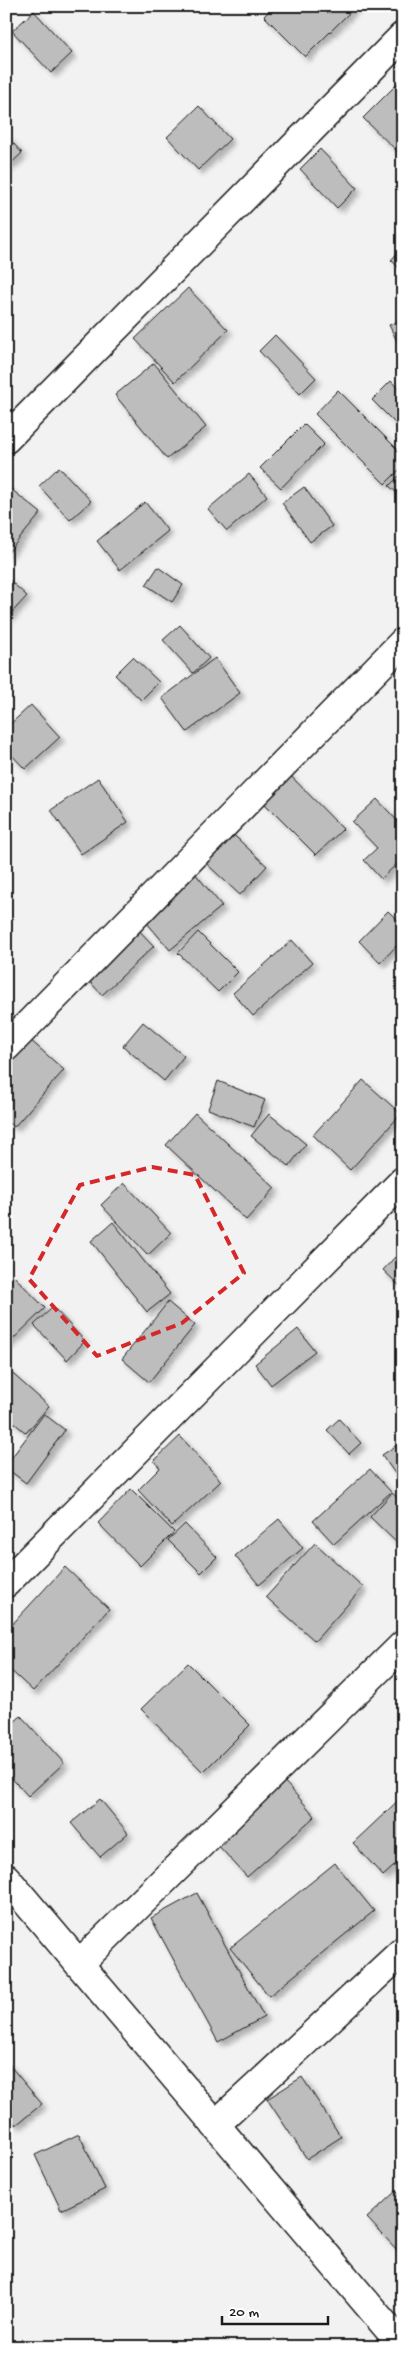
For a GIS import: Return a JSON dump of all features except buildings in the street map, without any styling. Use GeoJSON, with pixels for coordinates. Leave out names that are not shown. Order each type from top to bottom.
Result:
{"type":"FeatureCollection","features":[{"type":"Feature","properties":{"kind":"street"},"geometry":{"type":"LineString","coordinates":[[6,439],[403,36]]}},
{"type":"Feature","properties":{"kind":"street"},"geometry":{"type":"LineString","coordinates":[[6,1047],[403,642]]}},
{"type":"Feature","properties":{"kind":"street"},"geometry":{"type":"LineString","coordinates":[[6,1583],[403,1181]]}},
{"type":"Feature","properties":{"kind":"street"},"geometry":{"type":"LineString","coordinates":[[79,1964],[403,1645]]}},
{"type":"Feature","properties":{"kind":"street"},"geometry":{"type":"LineString","coordinates":[[6,1878],[403,2346]]}},
{"type":"Feature","properties":{"kind":"street"},"geometry":{"type":"LineString","coordinates":[[215,2125],[403,1951]]}},
{"type":"Feature","properties":{"kind":"highlighted area"},"geometry":{"type":"Polygon","coordinates":[[[152,1167],[195,1175],[244,1273],[182,1323],[97,1356],[29,1279],[80,1185],[152,1167]]]}}]}
